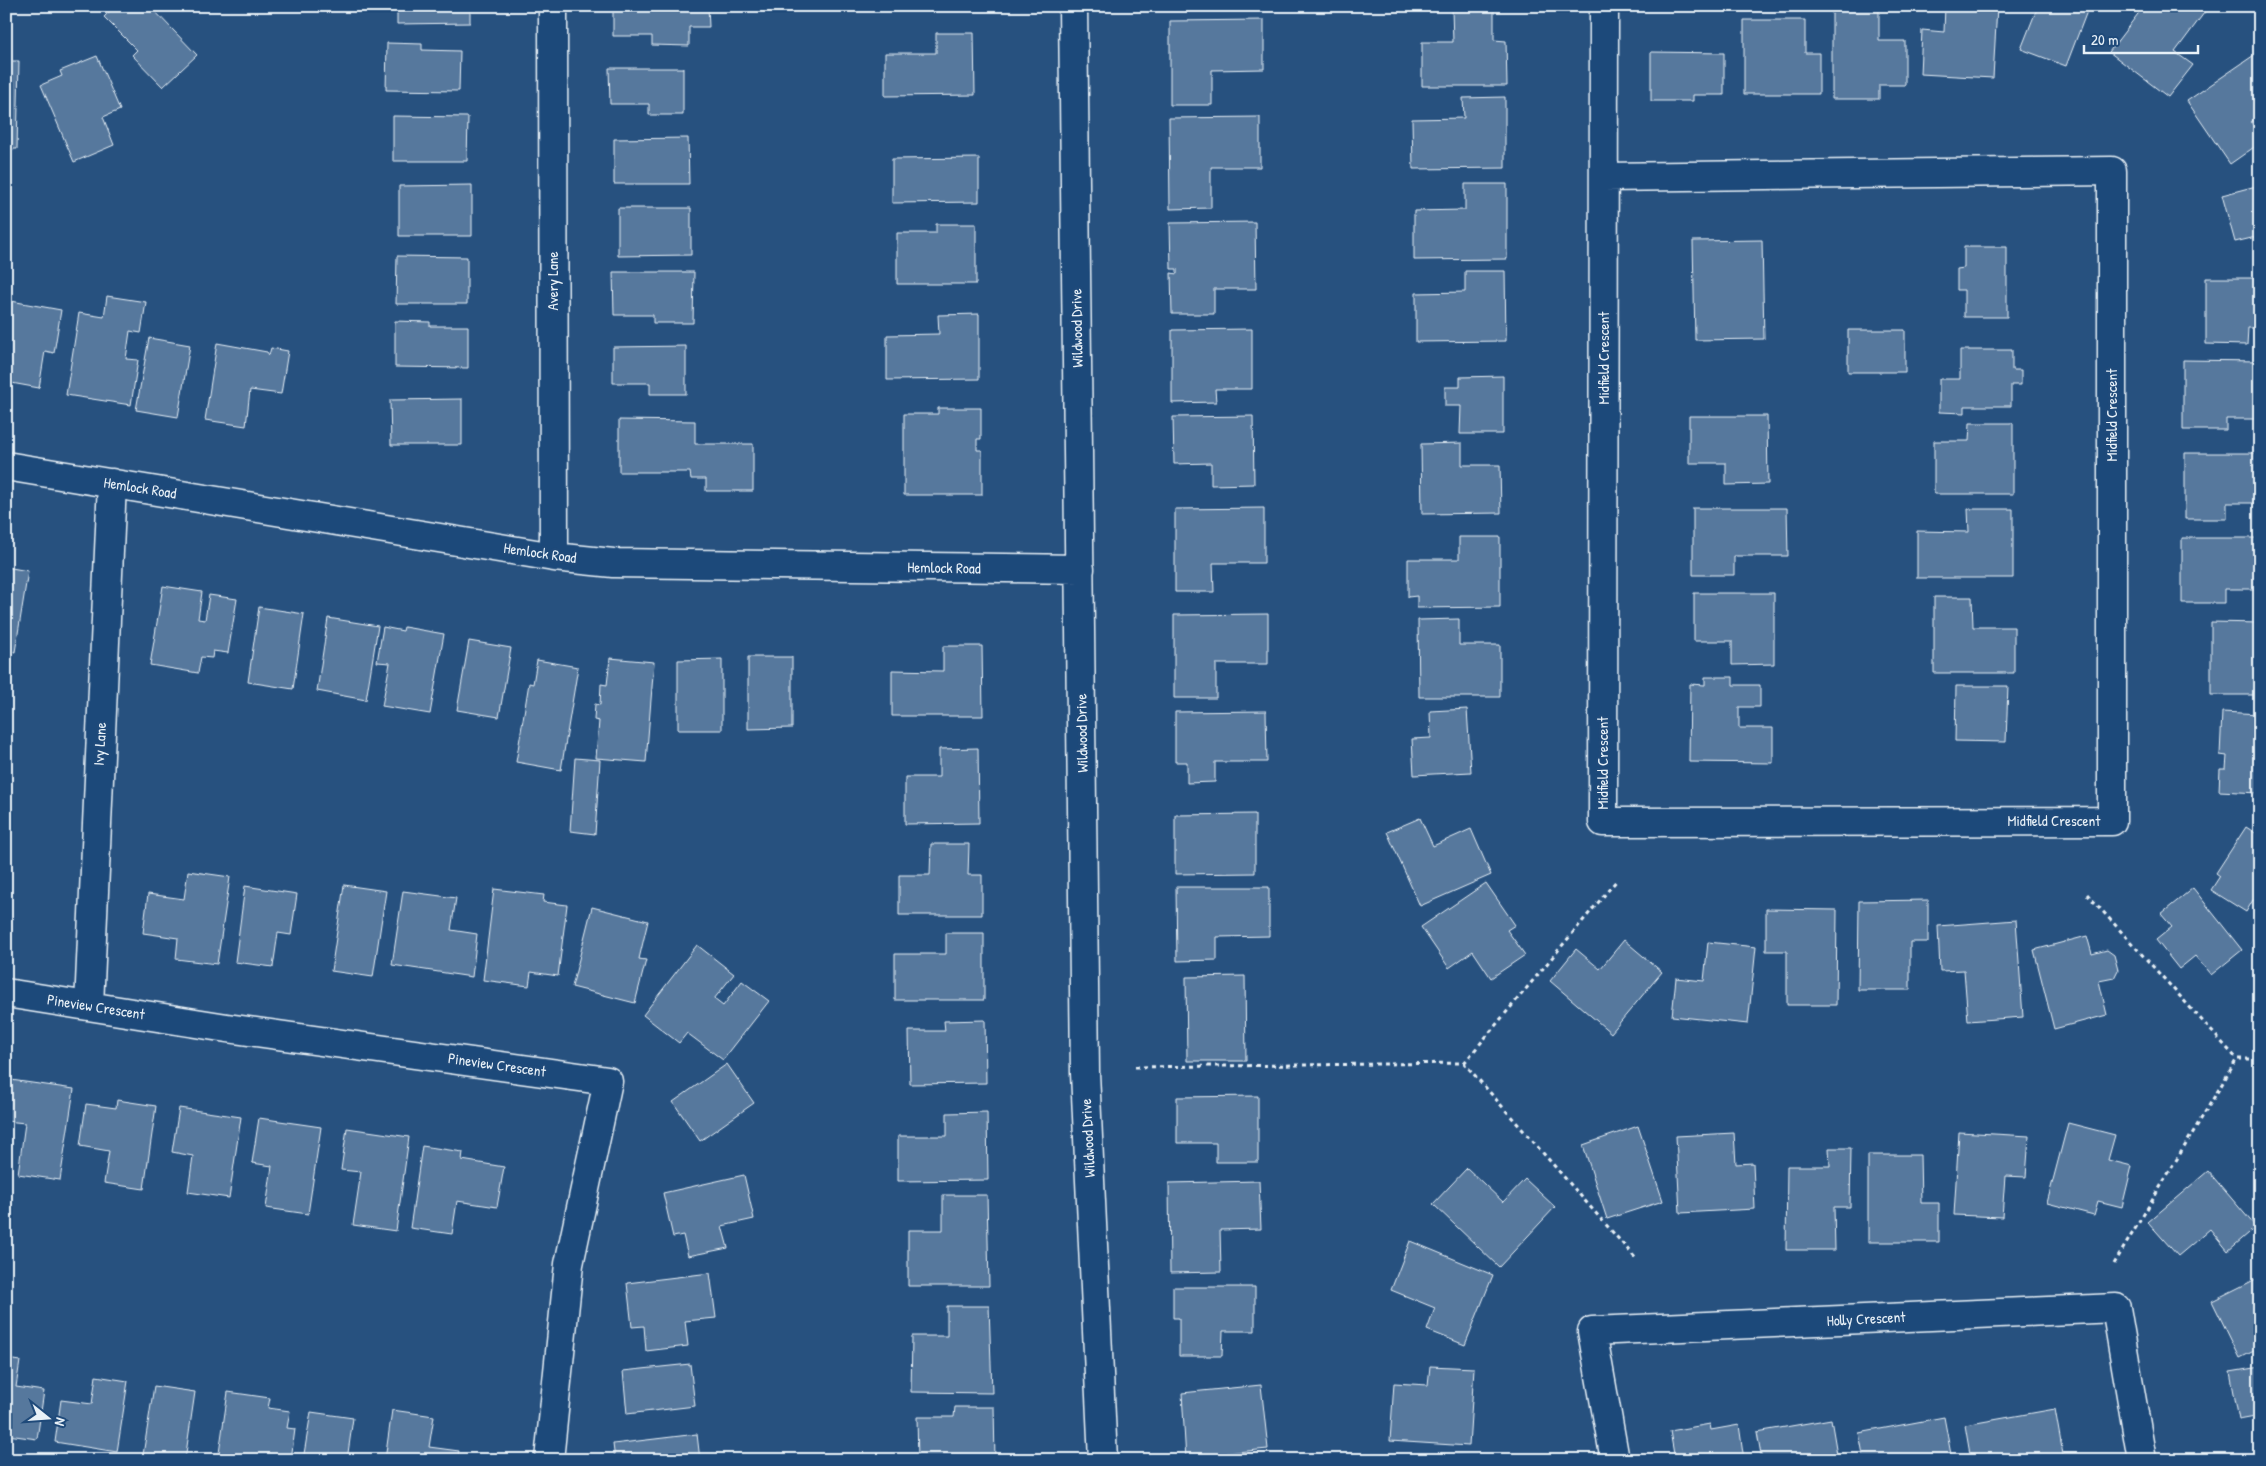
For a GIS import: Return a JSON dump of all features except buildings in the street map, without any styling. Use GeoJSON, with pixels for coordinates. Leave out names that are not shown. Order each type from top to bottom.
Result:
{"type":"FeatureCollection","features":[{"type":"Feature","properties":{"kind":"street","name":"Avery Lane"},"geometry":{"type":"LineString","coordinates":[[553,6],[554,556]]}},
{"type":"Feature","properties":{"kind":"street","name":"Wildwood Drive"},"geometry":{"type":"LineString","coordinates":[[1073,6],[1085,1073],[1103,1460]]}},
{"type":"Feature","properties":{"kind":"street","name":"Midfield Crescent"},"geometry":{"type":"LineString","coordinates":[[1604,6],[1603,822],[2112,821],[2112,171],[1604,177]]}},
{"type":"Feature","properties":{"kind":"street","name":"Hemlock Road"},"geometry":{"type":"LineString","coordinates":[[6,466],[554,556],[613,563],[1080,569]]}},
{"type":"Feature","properties":{"kind":"street","name":"Ivy Lane"},"geometry":{"type":"LineString","coordinates":[[89,1006],[112,483]]}},
{"type":"Feature","properties":{"kind":"street","name":"Pineview Crescent"},"geometry":{"type":"LineString","coordinates":[[6,993],[227,1028],[608,1081],[569,1264],[549,1460]]}},
{"type":"Feature","properties":{"kind":"street","name":"Holly Crescent"},"geometry":{"type":"LineString","coordinates":[[1615,1460],[1592,1332],[2116,1308],[2142,1460]]}},
{"type":"Feature","properties":{"kind":"path"},"geometry":{"type":"LineString","coordinates":[[1135,1067],[1464,1063],[1617,880]]}},
{"type":"Feature","properties":{"kind":"path"},"geometry":{"type":"LineString","coordinates":[[2088,894],[2237,1059],[2260,1059]]}},
{"type":"Feature","properties":{"kind":"path"},"geometry":{"type":"LineString","coordinates":[[2114,1264],[2237,1059]]}},
{"type":"Feature","properties":{"kind":"path"},"geometry":{"type":"LineString","coordinates":[[1464,1063],[1637,1260]]}}]}
